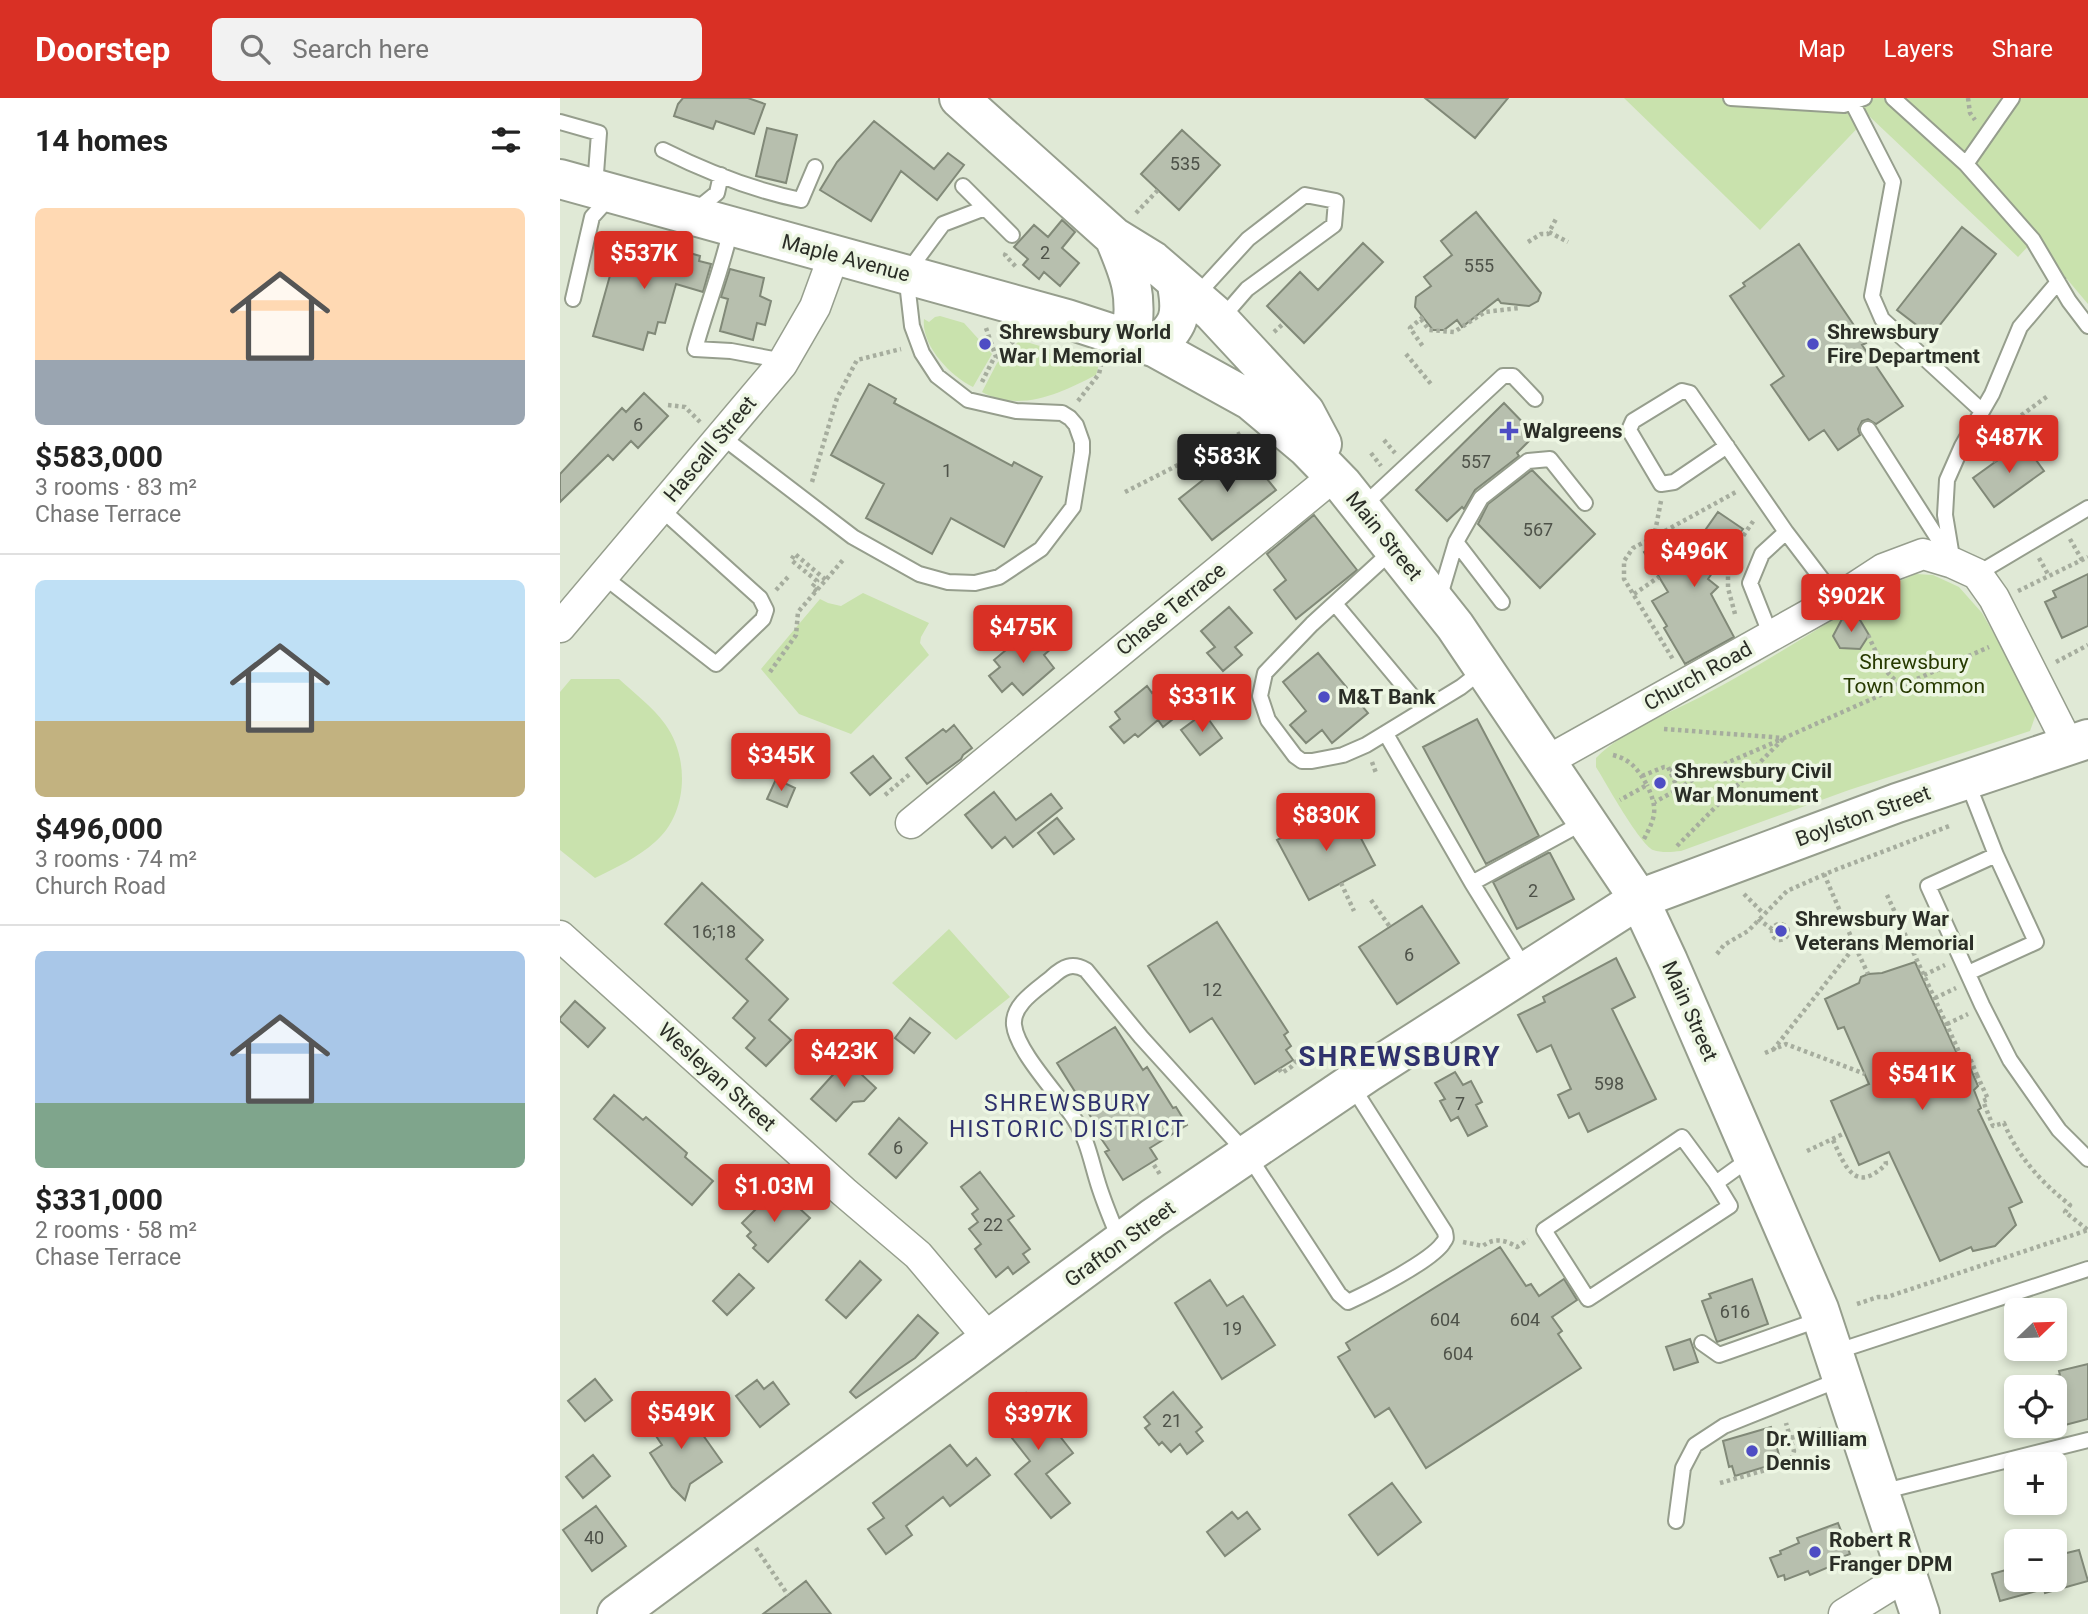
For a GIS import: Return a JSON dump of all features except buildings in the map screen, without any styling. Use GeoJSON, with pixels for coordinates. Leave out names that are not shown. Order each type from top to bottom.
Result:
{"type":"FeatureCollection","features":[{"type":"Feature","properties":{"kind":"main road","name":"Main Street"},"geometry":{"type":"LineString","coordinates":[[959,98],[1125,226],[1153,261],[1197,301],[1304,412],[1319,438],[1334,475]]}},
{"type":"Feature","properties":{"kind":"main road","name":"Maple Avenue"},"geometry":{"type":"LineString","coordinates":[[578,184],[906,274],[1130,349]]}},
{"type":"Feature","properties":{"kind":"main road","name":"Main Street"},"geometry":{"type":"LineString","coordinates":[[1125,226],[1136,310],[1130,349],[1250,400],[1295,436],[1334,475],[1437,603],[1485,669],[1639,899],[1753,1157],[1832,1350],[1920,1614]]}},
{"type":"Feature","properties":{"kind":"main road"},"geometry":{"type":"LineString","coordinates":[[1130,349],[1176,326],[1181,306],[1197,301]]}},
{"type":"Feature","properties":{"kind":"main road","name":"Boylston Street"},"geometry":{"type":"LineString","coordinates":[[1639,899],[1872,812],[2078,743]]}},
{"type":"Feature","properties":{"kind":"main road","name":"Grafton Street"},"geometry":{"type":"LineString","coordinates":[[617,1614],[1121,1242],[1350,1084],[1639,899]]}},
{"type":"Feature","properties":{"kind":"street","name":"Hascall Street"},"geometry":{"type":"LineString","coordinates":[[560,627],[784,361],[815,307],[834,255]]}},
{"type":"Feature","properties":{"kind":"street","name":"Chase Terrace"},"geometry":{"type":"LineString","coordinates":[[911,823],[1334,475]]}},
{"type":"Feature","properties":{"kind":"street","name":"Church Road"},"geometry":{"type":"LineString","coordinates":[[1547,761],[1837,599],[1884,569],[1923,554],[1965,568]]}},
{"type":"Feature","properties":{"kind":"street"},"geometry":{"type":"LineString","coordinates":[[1965,568],[1994,598],[2078,743]]}},
{"type":"Feature","properties":{"kind":"street","name":"Wesleyan Street"},"geometry":{"type":"LineString","coordinates":[[560,936],[826,1177],[918,1255],[989,1339]]}},
{"type":"Feature","properties":{"kind":"street"},"geometry":{"type":"LineString","coordinates":[[1844,1614],[1907,1575]]}},
{"type":"Feature","properties":{"kind":"lane"},"geometry":{"type":"LineString","coordinates":[[1731,98],[1844,105],[1858,100],[1893,182],[1872,296],[1882,318],[1982,411]]}},
{"type":"Feature","properties":{"kind":"lane"},"geometry":{"type":"LineString","coordinates":[[1894,98],[1966,164],[2033,240],[2069,301],[2088,326]]}},
{"type":"Feature","properties":{"kind":"lane"},"geometry":{"type":"LineString","coordinates":[[1966,164],[2012,98]]}},
{"type":"Feature","properties":{"kind":"lane"},"geometry":{"type":"LineString","coordinates":[[560,122],[600,133],[578,184],[592,217],[573,299]]}},
{"type":"Feature","properties":{"kind":"lane"},"geometry":{"type":"LineString","coordinates":[[663,150],[760,191],[801,200],[815,167]]}},
{"type":"Feature","properties":{"kind":"lane"},"geometry":{"type":"LineString","coordinates":[[690,216],[717,193],[721,175]]}},
{"type":"Feature","properties":{"kind":"lane"},"geometry":{"type":"LineString","coordinates":[[963,186],[1012,235]]}},
{"type":"Feature","properties":{"kind":"lane"},"geometry":{"type":"LineString","coordinates":[[1305,195],[1336,201],[1334,225],[1247,289],[1197,301],[1248,239],[1305,195]]}},
{"type":"Feature","properties":{"kind":"lane"},"geometry":{"type":"LineString","coordinates":[[719,438],[853,537],[919,574],[948,582],[975,583],[999,577],[1041,549],[1073,507],[1082,442],[1076,425],[1062,413],[1016,411],[968,400],[937,376],[912,326],[906,274],[943,224],[985,208]]}},
{"type":"Feature","properties":{"kind":"lane"},"geometry":{"type":"LineString","coordinates":[[731,227],[724,262],[705,312],[695,349],[730,351],[784,361]]}},
{"type":"Feature","properties":{"kind":"lane"},"geometry":{"type":"LineString","coordinates":[[1965,568],[1945,515],[1947,480],[1962,446],[1992,394],[2020,327],[2058,282]]}},
{"type":"Feature","properties":{"kind":"lane"},"geometry":{"type":"LineString","coordinates":[[1361,508],[1503,376],[1513,376],[1535,399]]}},
{"type":"Feature","properties":{"kind":"lane"},"geometry":{"type":"LineString","coordinates":[[1727,446],[1674,482],[1661,484],[1629,430],[1633,421],[1682,391],[1690,393],[1727,446],[1786,532],[1837,599]]}},
{"type":"Feature","properties":{"kind":"lane"},"geometry":{"type":"LineString","coordinates":[[1868,429],[1965,568]]}},
{"type":"Feature","properties":{"kind":"lane"},"geometry":{"type":"LineString","coordinates":[[1437,603],[1455,542],[1480,498],[1528,461],[1550,460],[1585,503]]}},
{"type":"Feature","properties":{"kind":"lane"},"geometry":{"type":"LineString","coordinates":[[603,576],[716,664],[763,619],[766,610],[760,598],[660,508]]}},
{"type":"Feature","properties":{"kind":"lane"},"geometry":{"type":"LineString","coordinates":[[1965,568],[2088,508]]}},
{"type":"Feature","properties":{"kind":"lane"},"geometry":{"type":"LineString","coordinates":[[1763,641],[1750,583],[1762,554],[1786,532]]}},
{"type":"Feature","properties":{"kind":"lane"},"geometry":{"type":"LineString","coordinates":[[1455,542],[1502,602]]}},
{"type":"Feature","properties":{"kind":"lane"},"geometry":{"type":"LineString","coordinates":[[1394,549],[1336,605],[1312,624],[1265,673],[1260,696],[1268,720],[1295,756],[1302,761],[1343,755],[1386,733],[1485,669]]}},
{"type":"Feature","properties":{"kind":"lane"},"geometry":{"type":"LineString","coordinates":[[1336,605],[1422,708]]}},
{"type":"Feature","properties":{"kind":"lane"},"geometry":{"type":"LineString","coordinates":[[1386,733],[1472,883],[1527,971]]}},
{"type":"Feature","properties":{"kind":"lane"},"geometry":{"type":"LineString","coordinates":[[1967,780],[1996,855],[2036,942],[1968,974]]}},
{"type":"Feature","properties":{"kind":"lane"},"geometry":{"type":"LineString","coordinates":[[1472,883],[1587,820]]}},
{"type":"Feature","properties":{"kind":"lane"},"geometry":{"type":"LineString","coordinates":[[1996,855],[1928,886],[2010,1060],[2059,1130],[2088,1159]]}},
{"type":"Feature","properties":{"kind":"lane"},"geometry":{"type":"LineString","coordinates":[[1121,1242],[1105,1206],[1088,1145],[1076,1121],[1026,1052],[1014,1024],[1021,1004],[1062,968],[1079,966],[1086,970],[1141,1037],[1248,1155],[1339,1294],[1348,1302],[1411,1268],[1446,1239],[1445,1232],[1350,1084]]}},
{"type":"Feature","properties":{"kind":"lane"},"geometry":{"type":"LineString","coordinates":[[1682,1137],[1716,1183],[1730,1206],[1588,1299],[1544,1230],[1682,1137]]}},
{"type":"Feature","properties":{"kind":"lane"},"geometry":{"type":"LineString","coordinates":[[1716,1183],[1753,1157]]}},
{"type":"Feature","properties":{"kind":"lane"},"geometry":{"type":"LineString","coordinates":[[1702,1343],[1719,1355],[1832,1350],[2088,1269]]}},
{"type":"Feature","properties":{"kind":"lane"},"geometry":{"type":"LineString","coordinates":[[1676,1521],[1683,1468],[1695,1445],[1832,1350]]}},
{"type":"Feature","properties":{"kind":"lane"},"geometry":{"type":"LineString","coordinates":[[1880,1493],[2088,1440]]}},
{"type":"Feature","properties":{"kind":"path"},"geometry":{"type":"LineString","coordinates":[[1125,226],[1158,190]]}},
{"type":"Feature","properties":{"kind":"path"},"geometry":{"type":"LineString","coordinates":[[1528,242],[1541,234],[1548,234],[1556,219]]}},
{"type":"Feature","properties":{"kind":"path"},"geometry":{"type":"LineString","coordinates":[[1549,232],[1568,242]]}},
{"type":"Feature","properties":{"kind":"path"},"geometry":{"type":"LineString","coordinates":[[1424,348],[1410,328],[1422,318],[1429,330],[1454,332],[1485,312],[1519,308]]}},
{"type":"Feature","properties":{"kind":"path"},"geometry":{"type":"LineString","coordinates":[[985,325],[996,357]]}},
{"type":"Feature","properties":{"kind":"path"},"geometry":{"type":"LineString","coordinates":[[979,388],[996,357],[1020,335]]}},
{"type":"Feature","properties":{"kind":"path"},"geometry":{"type":"LineString","coordinates":[[807,503],[820,448],[836,398],[856,359],[919,344]]}},
{"type":"Feature","properties":{"kind":"path"},"geometry":{"type":"LineString","coordinates":[[1066,415],[1099,374],[1130,349]]}},
{"type":"Feature","properties":{"kind":"path"},"geometry":{"type":"LineString","coordinates":[[1406,354],[1431,384]]}},
{"type":"Feature","properties":{"kind":"path"},"geometry":{"type":"LineString","coordinates":[[1996,462],[1988,452],[2004,428],[2049,395]]}},
{"type":"Feature","properties":{"kind":"path"},"geometry":{"type":"LineString","coordinates":[[668,405],[685,407],[719,438]]}},
{"type":"Feature","properties":{"kind":"path"},"geometry":{"type":"LineString","coordinates":[[1125,492],[1242,433]]}},
{"type":"Feature","properties":{"kind":"path"},"geometry":{"type":"LineString","coordinates":[[1654,537],[1665,483]]}},
{"type":"Feature","properties":{"kind":"path"},"geometry":{"type":"LineString","coordinates":[[1686,683],[1624,579],[1624,561],[1633,548],[1736,491],[1742,500]]}},
{"type":"Feature","properties":{"kind":"path"},"geometry":{"type":"LineString","coordinates":[[1735,614],[1728,588],[1728,558],[1754,519],[1748,510]]}},
{"type":"Feature","properties":{"kind":"path"},"geometry":{"type":"LineString","coordinates":[[817,591],[813,587],[817,581],[791,559],[795,554],[826,580]]}},
{"type":"Feature","properties":{"kind":"path"},"geometry":{"type":"LineString","coordinates":[[2014,593],[2088,557]]}},
{"type":"Feature","properties":{"kind":"path"},"geometry":{"type":"LineString","coordinates":[[770,672],[796,635],[799,612],[843,560]]}},
{"type":"Feature","properties":{"kind":"path"},"geometry":{"type":"LineString","coordinates":[[1634,594],[1659,577]]}},
{"type":"Feature","properties":{"kind":"path"},"geometry":{"type":"LineString","coordinates":[[1868,635],[1884,669],[1898,687]]}},
{"type":"Feature","properties":{"kind":"path"},"geometry":{"type":"LineString","coordinates":[[1655,802],[1703,773],[1997,644]]}},
{"type":"Feature","properties":{"kind":"path"},"geometry":{"type":"LineString","coordinates":[[2052,664],[2088,645]]}},
{"type":"Feature","properties":{"kind":"path"},"geometry":{"type":"LineString","coordinates":[[1656,728],[1784,738]]}},
{"type":"Feature","properties":{"kind":"path"},"geometry":{"type":"LineString","coordinates":[[1677,846],[1784,738]]}},
{"type":"Feature","properties":{"kind":"path"},"geometry":{"type":"LineString","coordinates":[[1611,755],[1625,758],[1633,764],[1655,802],[1656,810],[1644,839]]}},
{"type":"Feature","properties":{"kind":"path"},"geometry":{"type":"LineString","coordinates":[[1642,776],[1664,767],[1703,773]]}},
{"type":"Feature","properties":{"kind":"path"},"geometry":{"type":"LineString","coordinates":[[1671,770],[1678,789]]}},
{"type":"Feature","properties":{"kind":"path"},"geometry":{"type":"LineString","coordinates":[[885,795],[911,773]]}},
{"type":"Feature","properties":{"kind":"path"},"geometry":{"type":"LineString","coordinates":[[1620,800],[1647,785]]}},
{"type":"Feature","properties":{"kind":"path"},"geometry":{"type":"LineString","coordinates":[[1717,954],[1724,945],[1748,931],[1787,891],[1952,825]]}},
{"type":"Feature","properties":{"kind":"path"},"geometry":{"type":"LineString","coordinates":[[1825,874],[1868,974]]}},
{"type":"Feature","properties":{"kind":"path"},"geometry":{"type":"LineString","coordinates":[[1341,883],[1354,911]]}},
{"type":"Feature","properties":{"kind":"path"},"geometry":{"type":"LineString","coordinates":[[1744,894],[1763,913]]}},
{"type":"Feature","properties":{"kind":"path"},"geometry":{"type":"LineString","coordinates":[[1887,895],[1961,1056],[1969,1056],[1988,1099],[1983,1101],[1993,1126],[2004,1123],[2013,1144],[2028,1166],[2070,1205],[2065,1212],[2088,1230]]}},
{"type":"Feature","properties":{"kind":"path"},"geometry":{"type":"LineString","coordinates":[[1371,900],[1390,927]]}},
{"type":"Feature","properties":{"kind":"path"},"geometry":{"type":"LineString","coordinates":[[1758,919],[1772,929]]}},
{"type":"Feature","properties":{"kind":"path"},"geometry":{"type":"LineString","coordinates":[[1855,947],[1912,948]]}},
{"type":"Feature","properties":{"kind":"path"},"geometry":{"type":"LineString","coordinates":[[1773,1050],[1855,947]]}},
{"type":"Feature","properties":{"kind":"path"},"geometry":{"type":"LineString","coordinates":[[1924,975],[1949,964]]}},
{"type":"Feature","properties":{"kind":"path"},"geometry":{"type":"LineString","coordinates":[[1935,998],[1960,987]]}},
{"type":"Feature","properties":{"kind":"path"},"geometry":{"type":"LineString","coordinates":[[1947,1024],[1972,1013]]}},
{"type":"Feature","properties":{"kind":"path"},"geometry":{"type":"LineString","coordinates":[[1765,1053],[1786,1044],[1865,1074]]}},
{"type":"Feature","properties":{"kind":"path"},"geometry":{"type":"LineString","coordinates":[[1279,1069],[1282,1073],[1291,1067],[1309,1047]]}},
{"type":"Feature","properties":{"kind":"path"},"geometry":{"type":"LineString","coordinates":[[1807,1151],[1845,1133]]}},
{"type":"Feature","properties":{"kind":"path"},"geometry":{"type":"LineString","coordinates":[[1833,1140],[1849,1173],[1857,1177],[1878,1172],[1886,1164],[1885,1157]]}},
{"type":"Feature","properties":{"kind":"path"},"geometry":{"type":"LineString","coordinates":[[1446,1239],[1483,1246],[1488,1241],[1497,1240],[1508,1242],[1517,1248],[1544,1230]]}},
{"type":"Feature","properties":{"kind":"path"},"geometry":{"type":"LineString","coordinates":[[1857,1304],[1887,1297],[2088,1230]]}},
{"type":"Feature","properties":{"kind":"path"},"geometry":{"type":"LineString","coordinates":[[1720,1483],[1790,1463],[1794,1451],[1784,1419]]}},
{"type":"Feature","properties":{"kind":"path"},"geometry":{"type":"LineString","coordinates":[[1791,1438],[1835,1425]]}},
{"type":"Feature","properties":{"kind":"path"},"geometry":{"type":"LineString","coordinates":[[754,1545],[788,1595]]}},
{"type":"Feature","properties":{"kind":"green space"},"geometry":{"type":"Polygon","coordinates":[[[1624,98],[2088,98],[2088,304],[2034,240],[2018,257],[1869,116],[1760,230],[1624,98]]]}},
{"type":"Feature","properties":{"kind":"green space"},"geometry":{"type":"Polygon","coordinates":[[[940,316],[964,323],[992,354],[973,387],[947,368],[927,339],[924,319],[929,322],[940,316]]]}},
{"type":"Feature","properties":{"kind":"green space"},"geometry":{"type":"Polygon","coordinates":[[[1020,340],[1099,364],[1096,375],[1055,394],[1026,401],[996,398],[982,392],[997,363],[1020,340]]]}},
{"type":"Feature","properties":{"kind":"green space","name":"Shrewsbury Town Common"},"geometry":{"type":"Polygon","coordinates":[[[1916,574],[1933,575],[1959,587],[1982,613],[2027,692],[2036,714],[2030,731],[1849,790],[1681,851],[1660,852],[1647,845],[1631,825],[1596,767],[1596,758],[1634,730],[1776,655],[1890,585],[1916,574]]]}},
{"type":"Feature","properties":{"kind":"green space"},"geometry":{"type":"Polygon","coordinates":[[[863,593],[929,623],[920,643],[929,655],[851,734],[799,714],[761,669],[820,599],[841,606],[863,593]]]}},
{"type":"Feature","properties":{"kind":"green space"},"geometry":{"type":"Polygon","coordinates":[[[571,679],[619,679],[665,724],[679,753],[682,769],[679,801],[666,830],[641,853],[595,878],[560,850],[560,692],[571,679]]]}},
{"type":"Feature","properties":{"kind":"green space"},"geometry":{"type":"Polygon","coordinates":[[[949,929],[1010,997],[956,1040],[892,983],[949,929]]]}},
{"type":"Feature","properties":{"kind":"place","name":"Shrewsbury World War I Memorial"},"geometry":{"type":"Point","coordinates":[985,344]}},
{"type":"Feature","properties":{"kind":"place","name":"Shrewsbury Fire Department"},"geometry":{"type":"Point","coordinates":[1813,344]}},
{"type":"Feature","properties":{"kind":"place","name":"Walgreens"},"geometry":{"type":"Point","coordinates":[1509,431]}},
{"type":"Feature","properties":{"kind":"place","name":"M&T Bank"},"geometry":{"type":"Point","coordinates":[1324,697]}},
{"type":"Feature","properties":{"kind":"place","name":"Shrewsbury Civil War Monument"},"geometry":{"type":"Point","coordinates":[1660,783]}},
{"type":"Feature","properties":{"kind":"place","name":"Shrewsbury War Veterans Memorial"},"geometry":{"type":"Point","coordinates":[1781,931]}},
{"type":"Feature","properties":{"kind":"place","name":"Dr. William Dennis"},"geometry":{"type":"Point","coordinates":[1752,1451]}},
{"type":"Feature","properties":{"kind":"place","name":"Robert R Franger DPM"},"geometry":{"type":"Point","coordinates":[1815,1552]}},
{"type":"Feature","properties":{"kind":"district","name":"SHREWSBURY"},"geometry":{"type":"Point","coordinates":[1400,1056]}},
{"type":"Feature","properties":{"kind":"district","name":"SHREWSBURY HISTORIC DISTRICT"},"geometry":{"type":"Point","coordinates":[1068,1116]}}]}
